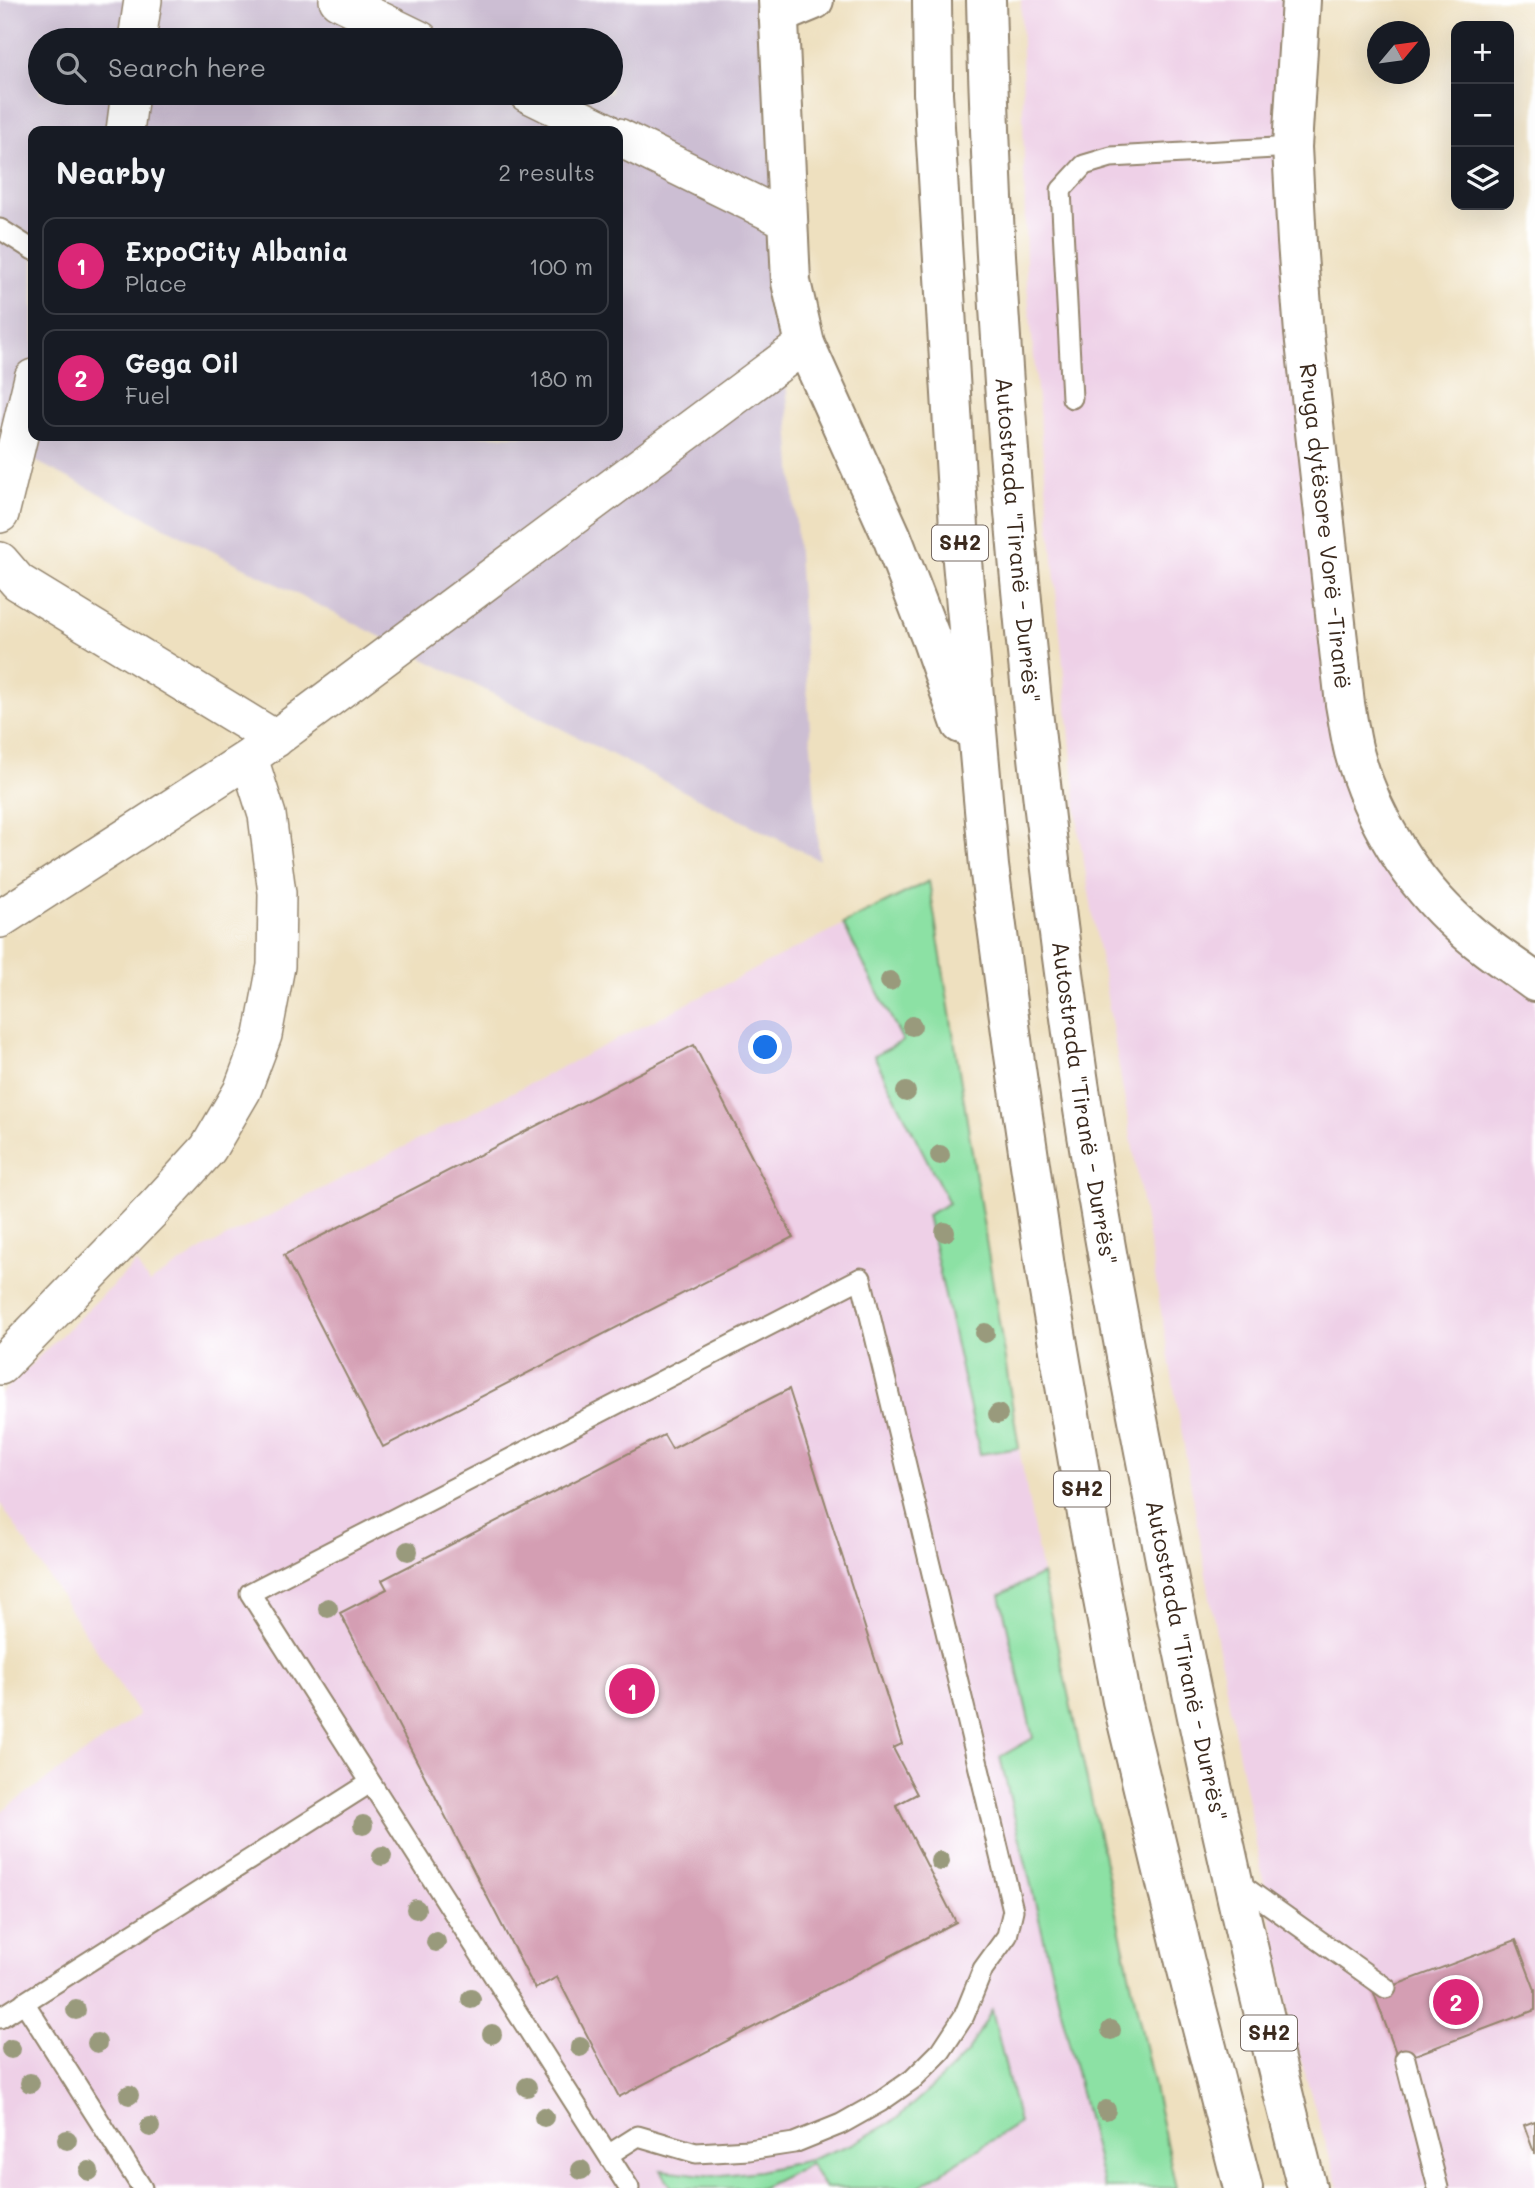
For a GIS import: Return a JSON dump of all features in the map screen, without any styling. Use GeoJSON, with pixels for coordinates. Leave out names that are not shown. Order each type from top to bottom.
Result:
{"type":"FeatureCollection","features":[{"type":"Feature","properties":{"kind":"main road"},"geometry":{"type":"LineString","coordinates":[[814,0],[778,7],[791,282],[805,344],[892,537],[981,779]]}},
{"type":"Feature","properties":{"kind":"main road","name":"SH2"},"geometry":{"type":"LineString","coordinates":[[932,0],[933,93],[958,527],[989,866],[1016,1069],[1046,1274],[1122,1701],[1185,1962],[1244,2188]]}},
{"type":"Feature","properties":{"kind":"main road","name":"Autostrada \"Tiranë - Durrës\""},"geometry":{"type":"LineString","coordinates":[[986,0],[997,287],[1014,518],[1047,825],[1077,1066],[1125,1352],[1189,1683],[1231,1878],[1307,2188]]}},
{"type":"Feature","properties":{"kind":"main road","name":"Rruga dytësore Vorë -Tiranë"},"geometry":{"type":"LineString","coordinates":[[1301,0],[1293,147],[1304,332],[1345,704],[1353,750],[1374,807],[1398,851],[1421,884],[1463,929],[1535,982]]}},
{"type":"Feature","properties":{"kind":"street"},"geometry":{"type":"LineString","coordinates":[[138,28],[142,0]]}},
{"type":"Feature","properties":{"kind":"street"},"geometry":{"type":"LineString","coordinates":[[338,0],[395,28]]}},
{"type":"Feature","properties":{"kind":"street"},"geometry":{"type":"LineString","coordinates":[[126,126],[129,105]]}},
{"type":"Feature","properties":{"kind":"street"},"geometry":{"type":"LineString","coordinates":[[552,105],[595,126]]}},
{"type":"Feature","properties":{"kind":"street"},"geometry":{"type":"LineString","coordinates":[[623,139],[787,220]]}},
{"type":"Feature","properties":{"kind":"street"},"geometry":{"type":"LineString","coordinates":[[0,919],[262,748],[805,344]]}},
{"type":"Feature","properties":{"kind":"street"},"geometry":{"type":"LineString","coordinates":[[0,514],[28,399]]}},
{"type":"Feature","properties":{"kind":"street"},"geometry":{"type":"LineString","coordinates":[[0,561],[18,582],[262,748]]}},
{"type":"Feature","properties":{"kind":"street"},"geometry":{"type":"LineString","coordinates":[[0,1366],[208,1149],[242,1091],[263,1035],[276,966],[277,893],[262,748]]}},
{"type":"Feature","properties":{"kind":"lane"},"geometry":{"type":"LineString","coordinates":[[1072,398],[1061,190],[1084,165],[1111,158],[1293,147]]}},
{"type":"Feature","properties":{"kind":"lane"},"geometry":{"type":"LineString","coordinates":[[0,229],[28,247]]}},
{"type":"Feature","properties":{"kind":"lane"},"geometry":{"type":"LineString","coordinates":[[608,2155],[638,2136],[696,2153],[794,2143],[850,2119],[913,2079],[941,2051],[964,2015],[984,1969],[1007,1936],[1013,1910],[861,1278],[250,1593],[629,2188]]}},
{"type":"Feature","properties":{"kind":"lane"},"geometry":{"type":"LineString","coordinates":[[0,2018],[370,1783]]}},
{"type":"Feature","properties":{"kind":"lane"},"geometry":{"type":"LineString","coordinates":[[1231,1878],[1386,1988]]}},
{"type":"Feature","properties":{"kind":"lane"},"geometry":{"type":"LineString","coordinates":[[24,2002],[142,2188]]}},
{"type":"Feature","properties":{"kind":"lane"},"geometry":{"type":"LineString","coordinates":[[1405,2059],[1438,2188]]}},
{"type":"Feature","properties":{"kind":"shaded area"},"geometry":{"type":"Polygon","coordinates":[[[0,0],[760,0],[819,860],[0,443],[0,0]]]}},
{"type":"Feature","properties":{"kind":"shaded area"},"geometry":{"type":"Polygon","coordinates":[[[1021,0],[1302,0],[1292,147],[1374,807],[1535,982],[1535,2188],[1339,2188],[1293,2034],[1222,1667],[1079,834],[1026,273],[1021,0]]]}},
{"type":"Feature","properties":{"kind":"shaded area"},"geometry":{"type":"Polygon","coordinates":[[[929,881],[1019,1448],[1042,1574],[1176,2188],[0,2188],[0,1812],[139,1715],[0,1503],[0,1394],[136,1263],[149,1283],[203,1249],[929,881]]]}},
{"type":"Feature","properties":{"kind":"green space"},"geometry":{"type":"Polygon","coordinates":[[[929,881],[1019,1448],[980,1454],[927,1215],[949,1203],[874,1056],[903,1041],[843,924],[929,881]]]}},
{"type":"Feature","properties":{"kind":"green space"},"geometry":{"type":"Polygon","coordinates":[[[1042,1574],[1176,2188],[1104,2188],[1000,1757],[1033,1738],[1000,1595],[1042,1574]]]}},
{"type":"Feature","properties":{"kind":"green space"},"geometry":{"type":"Polygon","coordinates":[[[992,2010],[1019,2123],[917,2188],[825,2188],[810,2164],[761,2188],[672,2188],[661,2170],[714,2176],[759,2171],[809,2160],[852,2144],[895,2120],[932,2087],[967,2053],[992,2010]]]}},
{"type":"Feature","properties":{"kind":"building"},"geometry":{"type":"Polygon","coordinates":[[[694,1045],[793,1237],[383,1447],[284,1255],[694,1045]]]}},
{"type":"Feature","properties":{"kind":"building"},"geometry":{"type":"Polygon","coordinates":[[[789,1389],[902,1744],[893,1748],[917,1794],[896,1805],[956,1922],[619,2097],[557,1977],[535,1989],[340,1613],[387,1589],[382,1580],[664,1435],[672,1449],[789,1389]]]}},
{"type":"Feature","properties":{"kind":"building"},"geometry":{"type":"Polygon","coordinates":[[[1516,1940],[1535,1990],[1535,2010],[1399,2061],[1374,1993],[1516,1940]]]}},
{"type":"Feature","properties":{"kind":"building"},"geometry":{"type":"Polygon","coordinates":[[[1535,2121],[1535,2155],[1524,2125],[1535,2121]]]}},
{"type":"Feature","properties":{"kind":"place","name":"ExpoCity Albania"},"geometry":{"type":"Point","coordinates":[632,1691]}},
{"type":"Feature","properties":{"kind":"place","name":"Gega Oil"},"geometry":{"type":"Point","coordinates":[1456,2002]}}]}
